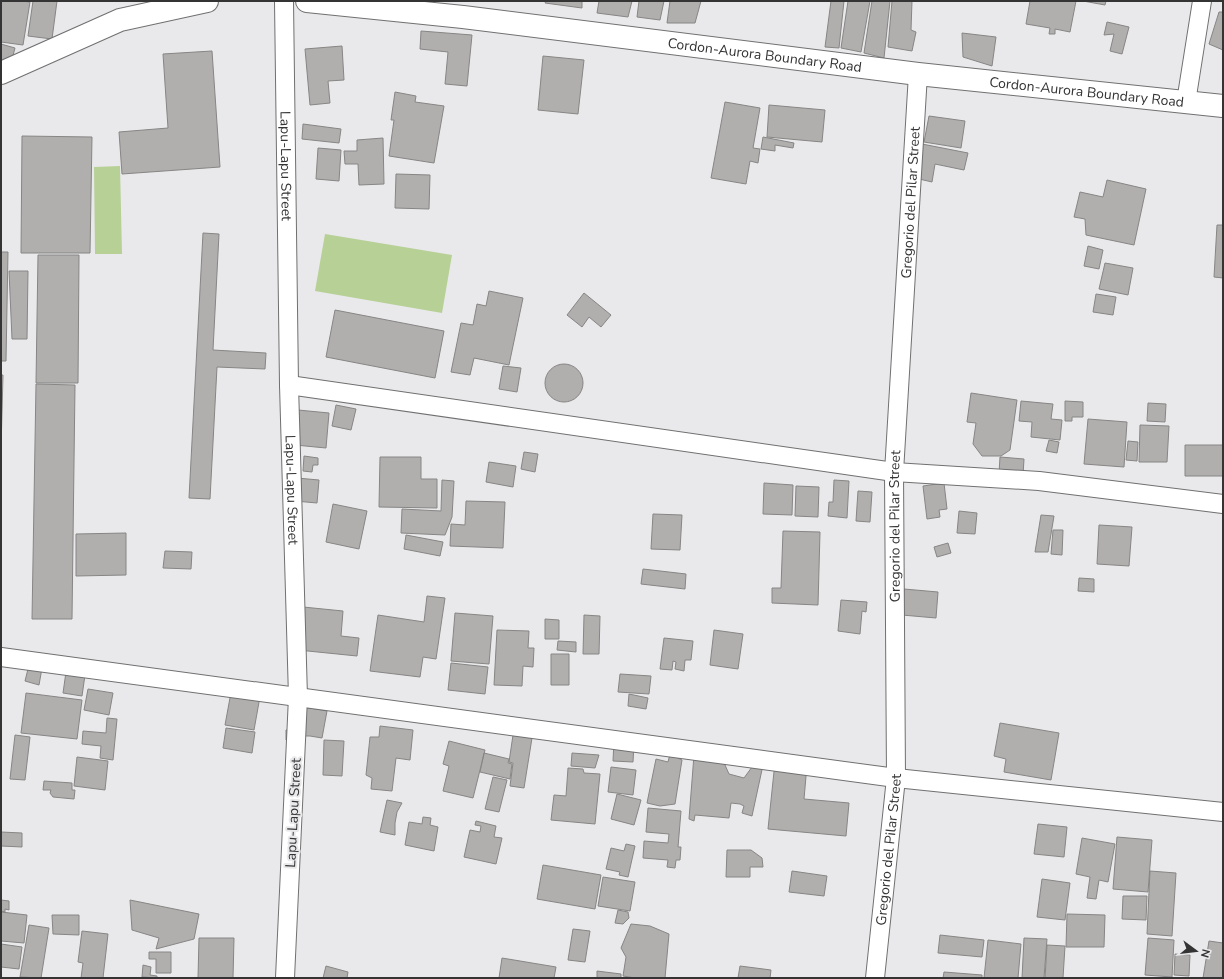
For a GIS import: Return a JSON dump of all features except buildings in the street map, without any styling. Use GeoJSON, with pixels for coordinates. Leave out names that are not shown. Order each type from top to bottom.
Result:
{"type":"FeatureCollection","features":[{"type":"Feature","properties":{"kind":"main road"},"geometry":{"type":"LineString","coordinates":[[1,73],[120,20],[207,1]]}},
{"type":"Feature","properties":{"kind":"main road","name":"Cordon-Aurora Boundary Road"},"geometry":{"type":"LineString","coordinates":[[307,1],[463,17],[918,74],[1223,106]]}},
{"type":"Feature","properties":{"kind":"street","name":"Lapu-Lapu Street"},"geometry":{"type":"LineString","coordinates":[[284,1],[289,385],[298,697],[285,978]]}},
{"type":"Feature","properties":{"kind":"street"},"geometry":{"type":"LineString","coordinates":[[1186,102],[1202,1]]}},
{"type":"Feature","properties":{"kind":"street","name":"Gregorio del Pilar Street"},"geometry":{"type":"LineString","coordinates":[[875,978],[896,778],[894,472],[918,74]]}},
{"type":"Feature","properties":{"kind":"street"},"geometry":{"type":"LineString","coordinates":[[289,385],[894,472],[1039,481],[1223,504]]}},
{"type":"Feature","properties":{"kind":"street"},"geometry":{"type":"LineString","coordinates":[[1,657],[896,778],[1223,812]]}},
{"type":"Feature","properties":{"kind":"green space"},"geometry":{"type":"Polygon","coordinates":[[[120,166],[122,254],[95,254],[94,167],[120,166]]]}},
{"type":"Feature","properties":{"kind":"green space"},"geometry":{"type":"Polygon","coordinates":[[[325,234],[452,255],[442,313],[315,291],[325,234]]]}}]}
